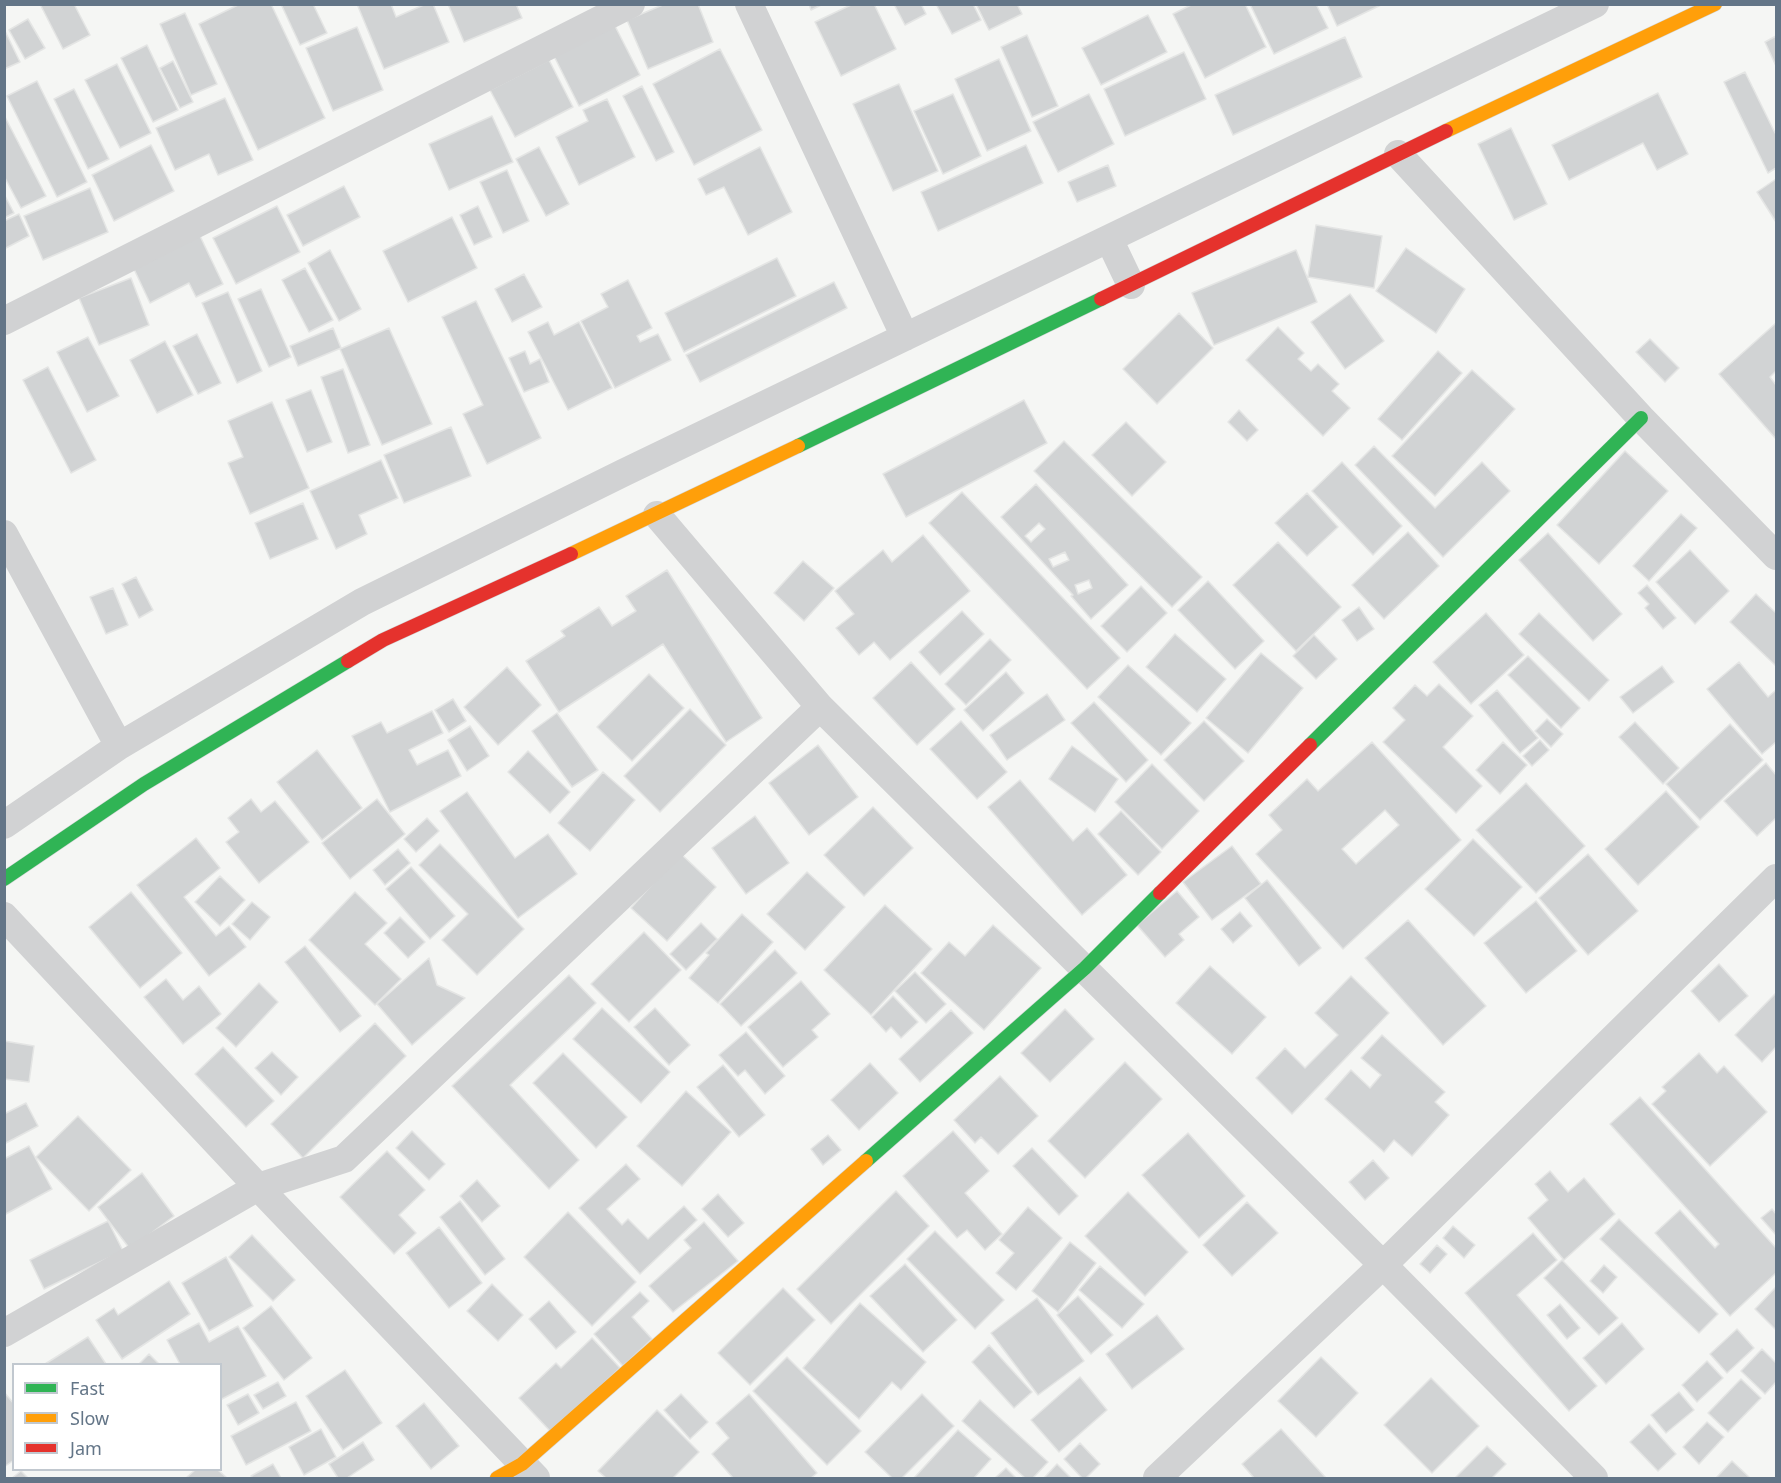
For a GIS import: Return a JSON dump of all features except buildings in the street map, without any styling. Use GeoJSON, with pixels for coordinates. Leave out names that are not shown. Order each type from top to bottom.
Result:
{"type":"FeatureCollection","features":[{"type":"Feature","properties":{"kind":"street"},"geometry":{"type":"LineString","coordinates":[[4,321],[631,4]]}},
{"type":"Feature","properties":{"kind":"street"},"geometry":{"type":"LineString","coordinates":[[749,4],[904,337]]}},
{"type":"Feature","properties":{"kind":"street"},"geometry":{"type":"LineString","coordinates":[[4,825],[119,746],[362,602],[633,468],[1595,4]]}},
{"type":"Feature","properties":{"kind":"street"},"geometry":{"type":"LineString","coordinates":[[4,879],[144,784],[383,640],[657,515],[1398,154],[1715,4]]}},
{"type":"Feature","properties":{"kind":"street"},"geometry":{"type":"LineString","coordinates":[[1398,154],[1641,418],[1776,556]]}},
{"type":"Feature","properties":{"kind":"street"},"geometry":{"type":"LineString","coordinates":[[1109,239],[1131,285]]}},
{"type":"Feature","properties":{"kind":"street"},"geometry":{"type":"LineString","coordinates":[[497,1479],[529,1471],[1085,968],[1641,418]]}},
{"type":"Feature","properties":{"kind":"street"},"geometry":{"type":"LineString","coordinates":[[657,515],[820,707],[1383,1265],[1594,1479]]}},
{"type":"Feature","properties":{"kind":"street"},"geometry":{"type":"LineString","coordinates":[[4,534],[119,746]]}},
{"type":"Feature","properties":{"kind":"street"},"geometry":{"type":"LineString","coordinates":[[4,1333],[258,1187],[344,1159],[820,707]]}},
{"type":"Feature","properties":{"kind":"street"},"geometry":{"type":"LineString","coordinates":[[1157,1479],[1383,1265],[1776,878]]}},
{"type":"Feature","properties":{"kind":"street"},"geometry":{"type":"LineString","coordinates":[[4,916],[529,1471]]}},
{"type":"Feature","properties":{"kind":"traffic: fast"},"geometry":{"type":"LineString","coordinates":[[798,446],[1101,299]]}},
{"type":"Feature","properties":{"kind":"traffic: fast"},"geometry":{"type":"LineString","coordinates":[[1310,745],[1641,418]]}},
{"type":"Feature","properties":{"kind":"traffic: fast"},"geometry":{"type":"LineString","coordinates":[[4,879],[144,784],[348,661]]}},
{"type":"Feature","properties":{"kind":"traffic: fast"},"geometry":{"type":"LineString","coordinates":[[866,1161],[1085,968],[1160,893]]}},
{"type":"Feature","properties":{"kind":"traffic: slow"},"geometry":{"type":"LineString","coordinates":[[1446,131],[1715,4]]}},
{"type":"Feature","properties":{"kind":"traffic: slow"},"geometry":{"type":"LineString","coordinates":[[571,554],[798,446]]}},
{"type":"Feature","properties":{"kind":"traffic: slow"},"geometry":{"type":"LineString","coordinates":[[497,1478],[522,1464],[866,1161]]}},
{"type":"Feature","properties":{"kind":"traffic: jam"},"geometry":{"type":"LineString","coordinates":[[1101,299],[1446,131]]}},
{"type":"Feature","properties":{"kind":"traffic: jam"},"geometry":{"type":"LineString","coordinates":[[348,661],[383,640],[571,554]]}},
{"type":"Feature","properties":{"kind":"traffic: jam"},"geometry":{"type":"LineString","coordinates":[[1160,893],[1310,745]]}}]}
